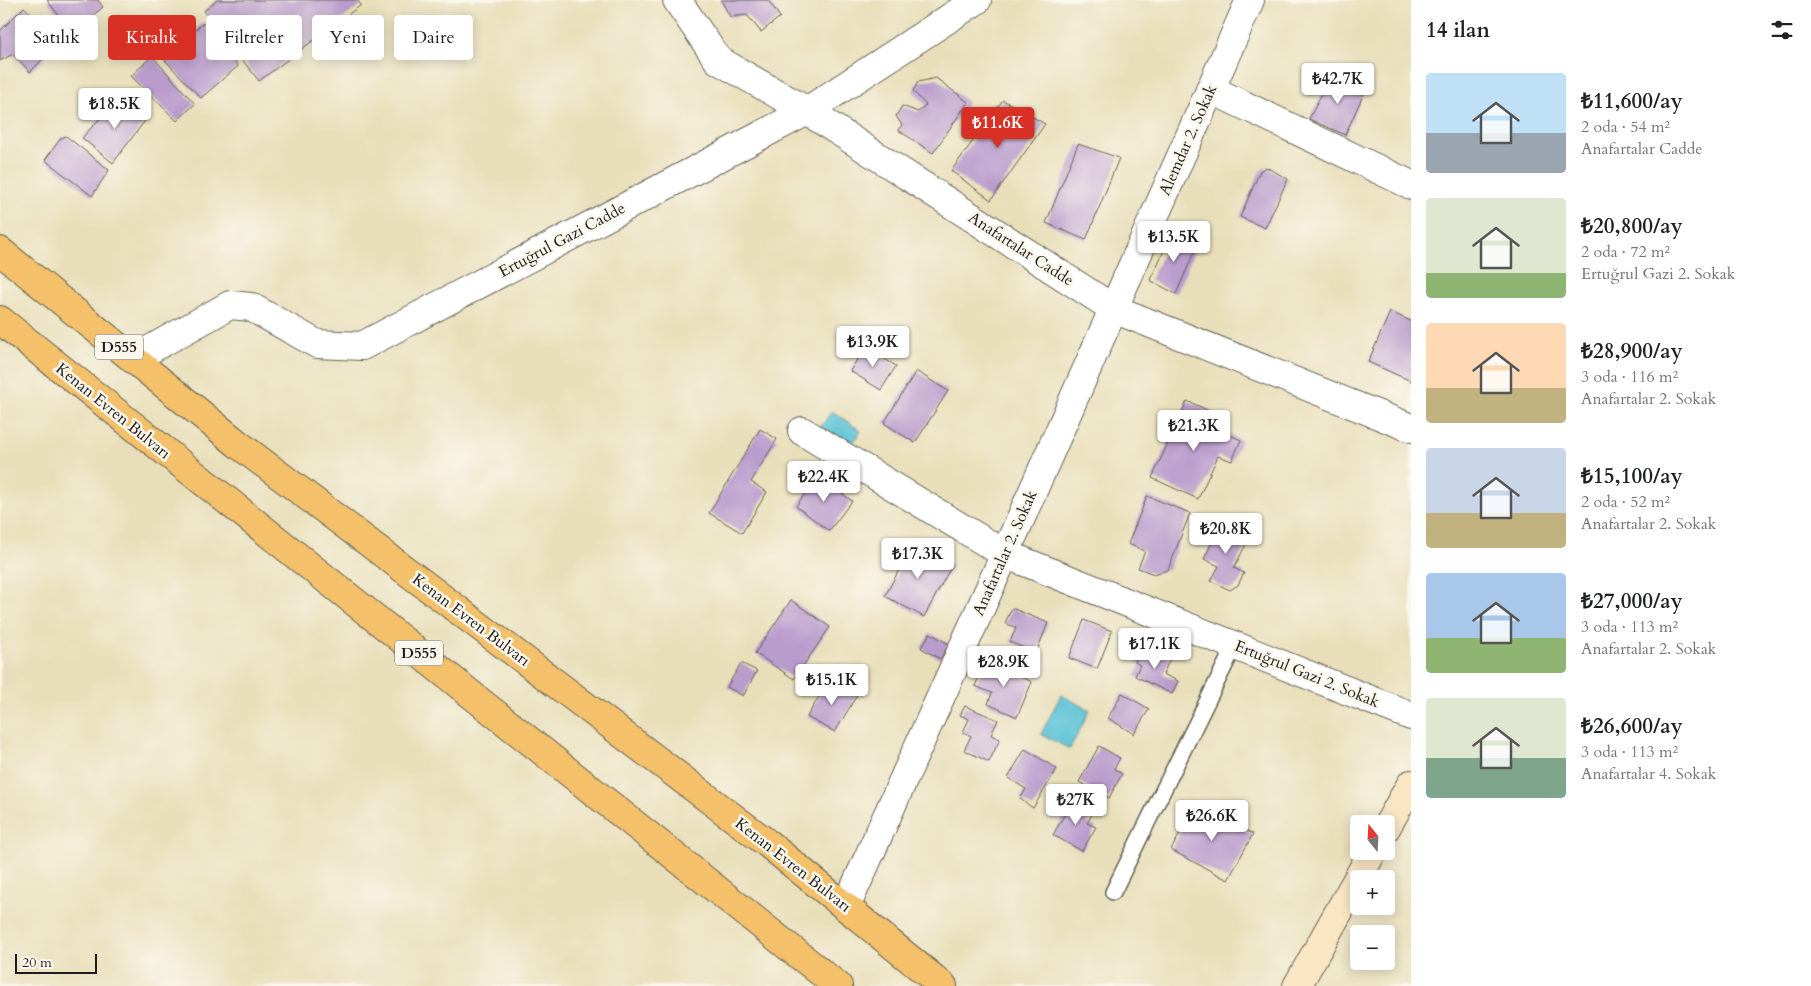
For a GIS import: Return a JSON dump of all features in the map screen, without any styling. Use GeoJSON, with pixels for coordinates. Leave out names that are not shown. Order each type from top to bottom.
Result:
{"type":"FeatureCollection","features":[{"type":"Feature","properties":{"kind":"main road","name":"Kenan Evren Bulvarı"},"geometry":{"type":"LineString","coordinates":[[0,251],[238,444],[767,843],[943,986]]}},
{"type":"Feature","properties":{"kind":"main road","name":"Kenan Evren Bulvarı"},"geometry":{"type":"LineString","coordinates":[[0,320],[838,986]]}},
{"type":"Feature","properties":{"kind":"street","name":"Anafartalar Cadde"},"geometry":{"type":"LineString","coordinates":[[677,0],[718,60],[806,111],[1114,309],[1411,428]]}},
{"type":"Feature","properties":{"kind":"street","name":"Ertuğrul Gazi Cadde"},"geometry":{"type":"LineString","coordinates":[[133,359],[230,305],[251,307],[317,344],[362,346],[806,111],[977,0]]}},
{"type":"Feature","properties":{"kind":"street","name":"Alemdar 2. Sokak"},"geometry":{"type":"LineString","coordinates":[[1114,309],[1250,0]]}},
{"type":"Feature","properties":{"kind":"street"},"geometry":{"type":"LineString","coordinates":[[1210,89],[1411,185]]}},
{"type":"Feature","properties":{"kind":"street","name":"Anafartalar 2. Sokak"},"geometry":{"type":"LineString","coordinates":[[846,907],[1114,309]]}},
{"type":"Feature","properties":{"kind":"street","name":"Ertuğrul Gazi 2. Sokak"},"geometry":{"type":"LineString","coordinates":[[802,431],[1005,554],[1411,716]]}},
{"type":"Feature","properties":{"kind":"street"},"geometry":{"type":"LineString","coordinates":[[1393,815],[1411,784]]}},
{"type":"Feature","properties":{"kind":"street"},"geometry":{"type":"LineString","coordinates":[[1296,986],[1368,860]]}},
{"type":"Feature","properties":{"kind":"lane"},"geometry":{"type":"LineString","coordinates":[[1113,892],[1234,645]]}},
{"type":"Feature","properties":{"kind":"water"},"geometry":{"type":"Polygon","coordinates":[[[832,411],[861,431],[849,449],[820,428],[832,411]]]}},
{"type":"Feature","properties":{"kind":"water"},"geometry":{"type":"Polygon","coordinates":[[[1061,695],[1090,710],[1070,749],[1041,734],[1061,695]]]}},
{"type":"Feature","properties":{"kind":"building"},"geometry":{"type":"Polygon","coordinates":[[[47,0],[98,0],[103,7],[93,15],[58,15],[47,0]]]}},
{"type":"Feature","properties":{"kind":"building"},"geometry":{"type":"Polygon","coordinates":[[[217,0],[357,0],[361,5],[348,15],[312,15],[312,42],[302,49],[302,15],[207,15],[204,11],[217,0]]]}},
{"type":"Feature","properties":{"kind":"building"},"geometry":{"type":"Polygon","coordinates":[[[721,0],[768,0],[780,17],[761,32],[747,15],[730,17],[721,0]]]}},
{"type":"Feature","properties":{"kind":"building"},"geometry":{"type":"Polygon","coordinates":[[[24,7],[33,15],[16,15],[24,7]]]}},
{"type":"Feature","properties":{"kind":"building"},"geometry":{"type":"Polygon","coordinates":[[[15,16],[15,56],[13,54],[0,61],[0,31],[15,16]]]}},
{"type":"Feature","properties":{"kind":"building"},"geometry":{"type":"Polygon","coordinates":[[[203,23],[206,27],[206,60],[233,60],[238,66],[201,98],[165,60],[196,60],[196,29],[203,23]]]}},
{"type":"Feature","properties":{"kind":"building"},"geometry":{"type":"Polygon","coordinates":[[[19,60],[42,60],[30,72],[19,60]]]}},
{"type":"Feature","properties":{"kind":"building"},"geometry":{"type":"Polygon","coordinates":[[[148,60],[156,60],[195,104],[177,121],[131,76],[148,60]]]}},
{"type":"Feature","properties":{"kind":"building"},"geometry":{"type":"Polygon","coordinates":[[[242,60],[287,60],[259,81],[242,60]]]}},
{"type":"Feature","properties":{"kind":"building"},"geometry":{"type":"Polygon","coordinates":[[[1332,74],[1365,91],[1345,135],[1309,119],[1332,74]]]}},
{"type":"Feature","properties":{"kind":"building"},"geometry":{"type":"Polygon","coordinates":[[[936,78],[968,102],[933,153],[898,130],[902,125],[896,116],[902,106],[918,112],[926,105],[913,91],[918,82],[936,78]]]}},
{"type":"Feature","properties":{"kind":"building"},"geometry":{"type":"Polygon","coordinates":[[[121,99],[147,118],[113,163],[82,138],[115,102],[121,99]]]}},
{"type":"Feature","properties":{"kind":"building"},"geometry":{"type":"Polygon","coordinates":[[[1003,100],[1045,124],[991,200],[951,171],[1003,100]]]}},
{"type":"Feature","properties":{"kind":"building"},"geometry":{"type":"Polygon","coordinates":[[[66,136],[109,170],[92,196],[45,160],[61,138],[66,136]]]}},
{"type":"Feature","properties":{"kind":"building"},"geometry":{"type":"Polygon","coordinates":[[[1078,144],[1119,158],[1086,240],[1046,223],[1078,144]]]}},
{"type":"Feature","properties":{"kind":"building"},"geometry":{"type":"Polygon","coordinates":[[[1266,167],[1288,179],[1265,228],[1240,217],[1260,171],[1266,167]]]}},
{"type":"Feature","properties":{"kind":"building"},"geometry":{"type":"Polygon","coordinates":[[[1173,232],[1198,243],[1176,294],[1150,280],[1173,232]]]}},
{"type":"Feature","properties":{"kind":"building"},"geometry":{"type":"Polygon","coordinates":[[[1390,312],[1411,321],[1411,381],[1368,362],[1390,312]]]}},
{"type":"Feature","properties":{"kind":"building"},"geometry":{"type":"Polygon","coordinates":[[[865,347],[896,366],[881,390],[850,371],[865,347]]]}},
{"type":"Feature","properties":{"kind":"building"},"geometry":{"type":"Polygon","coordinates":[[[916,371],[948,391],[915,443],[884,423],[916,371]]]}},
{"type":"Feature","properties":{"kind":"building"},"geometry":{"type":"Polygon","coordinates":[[[1187,401],[1210,411],[1204,423],[1241,440],[1232,461],[1218,456],[1198,499],[1152,478],[1187,401]]]}},
{"type":"Feature","properties":{"kind":"building"},"geometry":{"type":"Polygon","coordinates":[[[760,429],[777,439],[751,482],[767,492],[742,533],[709,513],[760,429]]]}},
{"type":"Feature","properties":{"kind":"building"},"geometry":{"type":"Polygon","coordinates":[[[819,475],[852,501],[829,531],[796,506],[819,475]]]}},
{"type":"Feature","properties":{"kind":"building"},"geometry":{"type":"Polygon","coordinates":[[[1147,496],[1190,513],[1168,570],[1154,574],[1138,568],[1145,551],[1128,544],[1147,496]]]}},
{"type":"Feature","properties":{"kind":"building"},"geometry":{"type":"Polygon","coordinates":[[[1212,520],[1249,538],[1234,568],[1244,573],[1238,585],[1230,590],[1211,581],[1219,566],[1204,559],[1215,536],[1206,532],[1212,520]]]}},
{"type":"Feature","properties":{"kind":"building"},"geometry":{"type":"Polygon","coordinates":[[[913,544],[952,565],[924,617],[885,596],[913,544]]]}},
{"type":"Feature","properties":{"kind":"building"},"geometry":{"type":"Polygon","coordinates":[[[791,600],[830,627],[794,679],[755,653],[791,600]]]}},
{"type":"Feature","properties":{"kind":"building"},"geometry":{"type":"Polygon","coordinates":[[[1012,608],[1048,623],[1036,653],[1010,642],[1016,628],[1005,623],[1012,608]]]}},
{"type":"Feature","properties":{"kind":"building"},"geometry":{"type":"Polygon","coordinates":[[[1084,620],[1112,631],[1097,669],[1069,658],[1084,620]]]}},
{"type":"Feature","properties":{"kind":"building"},"geometry":{"type":"Polygon","coordinates":[[[930,633],[949,644],[940,659],[921,648],[930,633]]]}},
{"type":"Feature","properties":{"kind":"building"},"geometry":{"type":"Polygon","coordinates":[[[1142,647],[1170,659],[1163,674],[1178,681],[1172,694],[1135,676],[1140,665],[1135,662],[1142,647]]]}},
{"type":"Feature","properties":{"kind":"building"},"geometry":{"type":"Polygon","coordinates":[[[986,661],[1032,682],[1017,717],[988,704],[992,693],[975,686],[986,661]]]}},
{"type":"Feature","properties":{"kind":"building"},"geometry":{"type":"Polygon","coordinates":[[[741,663],[757,671],[743,696],[727,687],[741,663]]]}},
{"type":"Feature","properties":{"kind":"building"},"geometry":{"type":"Polygon","coordinates":[[[829,679],[857,695],[835,732],[807,717],[829,679]]]}},
{"type":"Feature","properties":{"kind":"building"},"geometry":{"type":"Polygon","coordinates":[[[1122,693],[1149,709],[1134,734],[1108,718],[1122,693]]]}},
{"type":"Feature","properties":{"kind":"building"},"geometry":{"type":"Polygon","coordinates":[[[965,706],[998,720],[991,735],[1000,739],[989,762],[964,750],[971,736],[963,732],[969,719],[960,715],[965,706]]]}},
{"type":"Feature","properties":{"kind":"building"},"geometry":{"type":"Polygon","coordinates":[[[1099,746],[1120,758],[1114,769],[1122,774],[1109,798],[1079,782],[1099,746]]]}},
{"type":"Feature","properties":{"kind":"building"},"geometry":{"type":"Polygon","coordinates":[[[1025,749],[1057,769],[1033,808],[1020,799],[1026,789],[1008,778],[1025,749]]]}},
{"type":"Feature","properties":{"kind":"building"},"geometry":{"type":"Polygon","coordinates":[[[1073,799],[1094,811],[1087,823],[1096,827],[1082,851],[1053,835],[1073,799]]]}},
{"type":"Feature","properties":{"kind":"building"},"geometry":{"type":"Polygon","coordinates":[[[1196,804],[1253,834],[1228,880],[1171,850],[1196,804]]]}}]}
